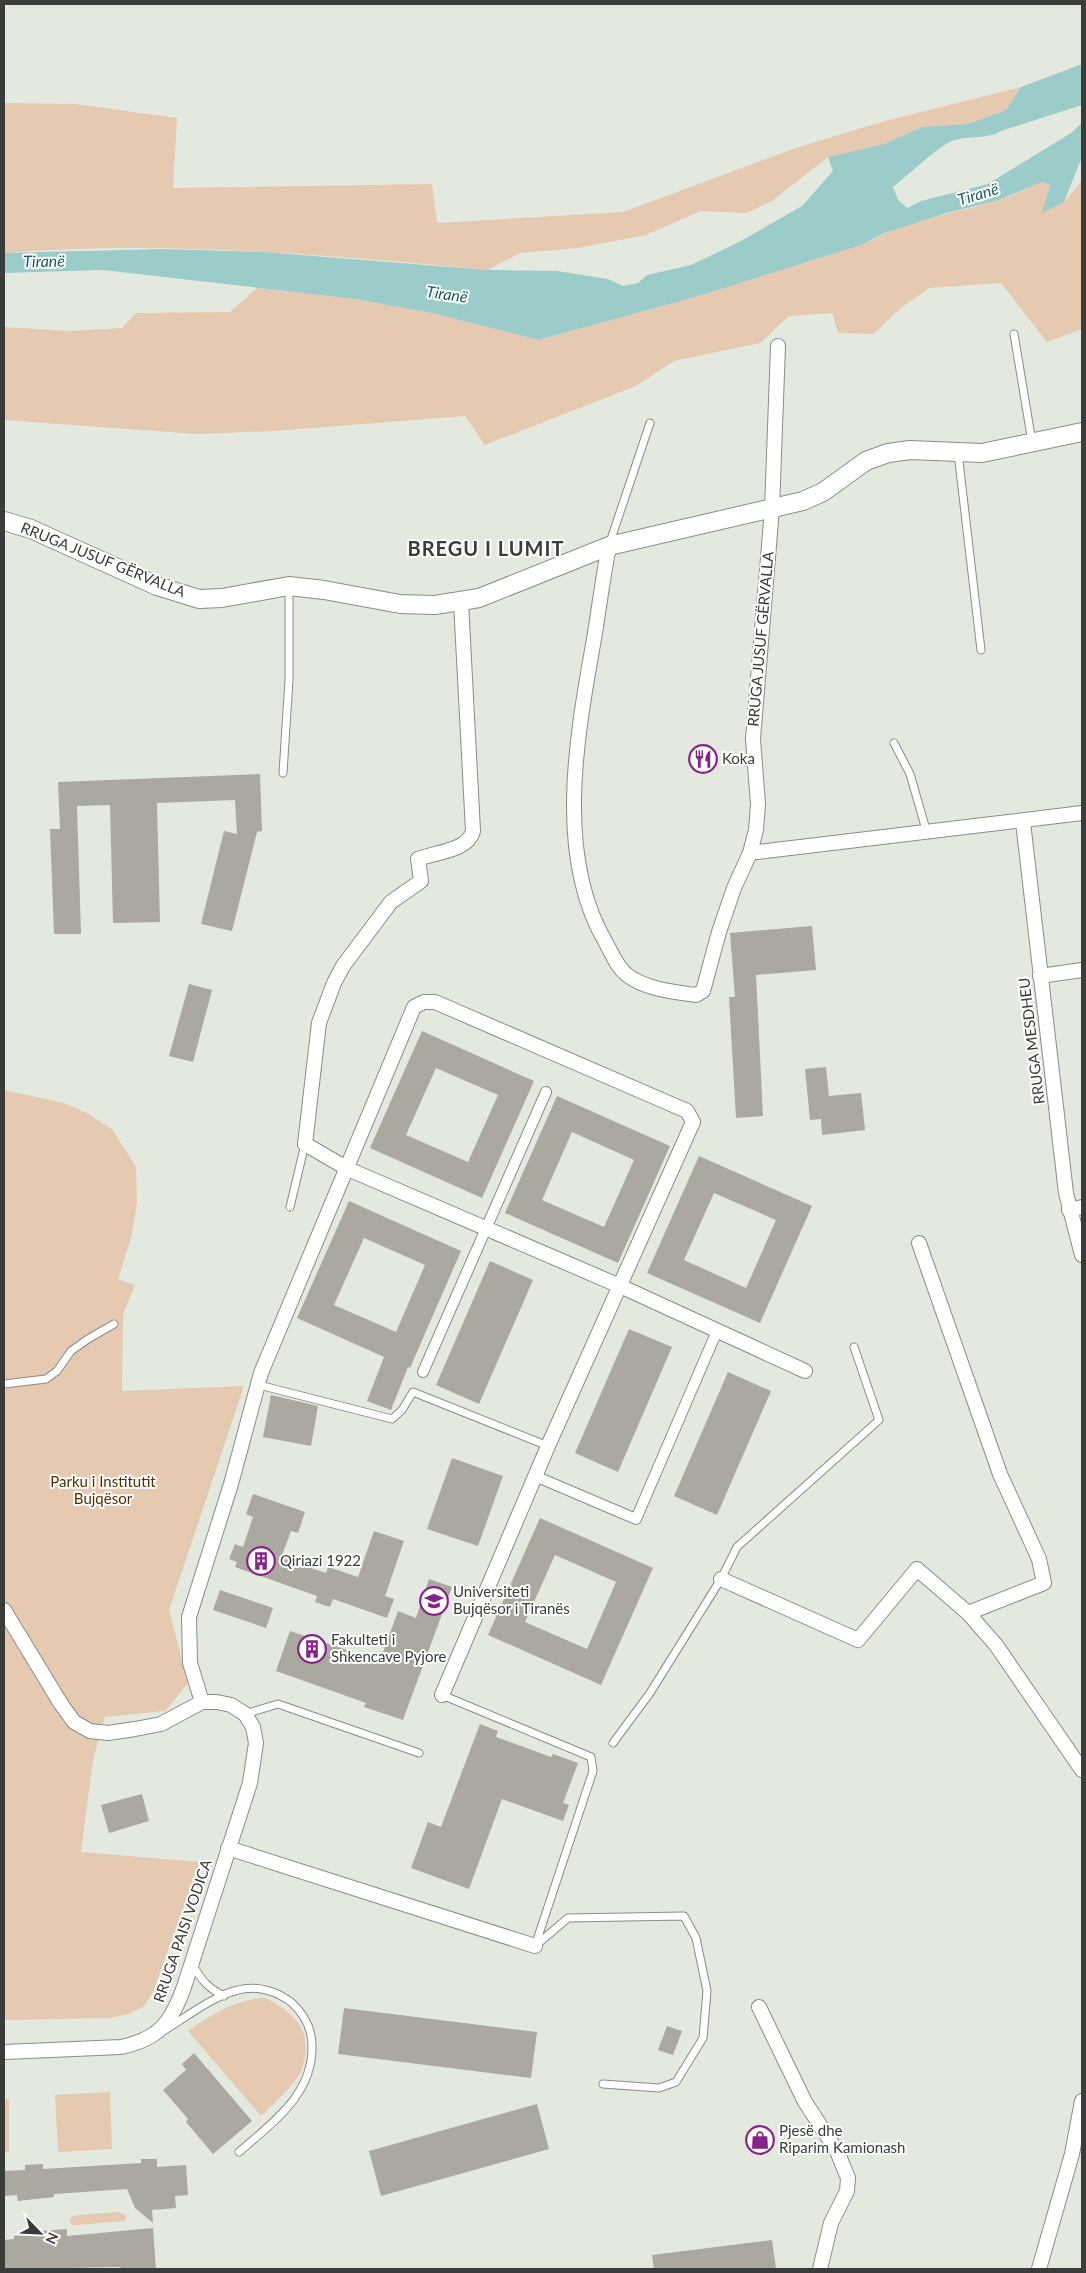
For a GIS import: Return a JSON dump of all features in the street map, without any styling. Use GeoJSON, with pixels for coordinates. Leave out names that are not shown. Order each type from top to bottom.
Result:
{"type":"FeatureCollection","features":[{"type":"Feature","properties":{"kind":"street","name":"RRUGA JUSUF GËRVALLA"},"geometry":{"type":"LineString","coordinates":[[609,546],[576,751],[576,827],[580,870],[591,915],[618,965],[628,975],[649,986],[696,995],[703,991],[719,932],[734,888],[750,853],[756,830],[758,804],[753,739],[772,509],[778,346]]}},
{"type":"Feature","properties":{"kind":"street","name":"RRUGA JUSUF GËRVALLA"},"geometry":{"type":"LineString","coordinates":[[4,521],[31,529],[157,586],[199,599],[222,598],[289,586],[324,590],[400,604],[461,602],[479,598],[609,546],[803,501],[823,492],[866,461],[888,453],[910,450],[982,453],[1082,432]]}},
{"type":"Feature","properties":{"kind":"street"},"geometry":{"type":"LineString","coordinates":[[461,602],[473,831],[471,840],[464,845],[418,859],[421,882],[392,902],[343,966],[319,1023],[305,1144],[348,1168],[620,1286],[805,1371]]}},
{"type":"Feature","properties":{"kind":"street"},"geometry":{"type":"LineString","coordinates":[[750,853],[1023,822],[1082,813]]}},
{"type":"Feature","properties":{"kind":"street","name":"RRUGA MESDHEU"},"geometry":{"type":"LineString","coordinates":[[1023,822],[1040,976],[1082,1255]]}},
{"type":"Feature","properties":{"kind":"street"},"geometry":{"type":"LineString","coordinates":[[1040,976],[1082,970]]}},
{"type":"Feature","properties":{"kind":"street"},"geometry":{"type":"LineString","coordinates":[[202,1702],[190,1663],[189,1617],[231,1484],[261,1373],[414,1007],[424,1002],[435,1002],[687,1111],[692,1122],[548,1446],[442,1695]]}},
{"type":"Feature","properties":{"kind":"street"},"geometry":{"type":"LineString","coordinates":[[423,1372],[546,1092]]}},
{"type":"Feature","properties":{"kind":"street"},"geometry":{"type":"LineString","coordinates":[[919,1243],[1000,1474],[1039,1559],[1044,1583],[968,1613]]}},
{"type":"Feature","properties":{"kind":"street"},"geometry":{"type":"LineString","coordinates":[[535,1476],[636,1519],[717,1331]]}},
{"type":"Feature","properties":{"kind":"street"},"geometry":{"type":"LineString","coordinates":[[721,1578],[858,1640],[918,1569],[968,1613],[1025,1684],[1082,1770]]}},
{"type":"Feature","properties":{"kind":"street"},"geometry":{"type":"LineString","coordinates":[[4,1610],[61,1704],[74,1722],[90,1731],[108,1733],[161,1724],[202,1702],[217,1702],[231,1705],[245,1714]]}},
{"type":"Feature","properties":{"kind":"street","name":"RRUGA PAISI VODICA"},"geometry":{"type":"LineString","coordinates":[[4,2052],[121,2047],[139,2043],[154,2036],[167,2023],[177,2007],[255,1762],[256,1743],[253,1727],[245,1714]]}},
{"type":"Feature","properties":{"kind":"street"},"geometry":{"type":"LineString","coordinates":[[228,1848],[535,1946]]}},
{"type":"Feature","properties":{"kind":"street"},"geometry":{"type":"LineString","coordinates":[[759,2006],[774,2033],[787,2068],[805,2102],[837,2151],[848,2178],[847,2191],[831,2223],[820,2269]]}},
{"type":"Feature","properties":{"kind":"street"},"geometry":{"type":"LineString","coordinates":[[1039,2269],[1072,2154],[1082,2101]]}},
{"type":"Feature","properties":{"kind":"lane"},"geometry":{"type":"LineString","coordinates":[[1014,334],[1032,442]]}},
{"type":"Feature","properties":{"kind":"lane"},"geometry":{"type":"LineString","coordinates":[[609,546],[650,423]]}},
{"type":"Feature","properties":{"kind":"lane"},"geometry":{"type":"LineString","coordinates":[[958,453],[981,650]]}},
{"type":"Feature","properties":{"kind":"lane"},"geometry":{"type":"LineString","coordinates":[[283,773],[289,680],[289,586]]}},
{"type":"Feature","properties":{"kind":"lane"},"geometry":{"type":"LineString","coordinates":[[894,743],[910,774],[926,833]]}},
{"type":"Feature","properties":{"kind":"lane"},"geometry":{"type":"LineString","coordinates":[[290,1207],[305,1144]]}},
{"type":"Feature","properties":{"kind":"lane"},"geometry":{"type":"LineString","coordinates":[[4,1384],[46,1379],[57,1371],[72,1351],[88,1338],[114,1324]]}},
{"type":"Feature","properties":{"kind":"lane"},"geometry":{"type":"LineString","coordinates":[[613,1744],[650,1693],[721,1578],[737,1547],[879,1420],[854,1347]]}},
{"type":"Feature","properties":{"kind":"lane"},"geometry":{"type":"LineString","coordinates":[[259,1385],[392,1419],[402,1410],[414,1392],[548,1446]]}},
{"type":"Feature","properties":{"kind":"lane"},"geometry":{"type":"LineString","coordinates":[[442,1695],[591,1757],[593,1771],[535,1946]]}},
{"type":"Feature","properties":{"kind":"lane"},"geometry":{"type":"LineString","coordinates":[[245,1714],[278,1704],[419,1753]]}},
{"type":"Feature","properties":{"kind":"lane"},"geometry":{"type":"LineString","coordinates":[[535,1946],[568,1918],[684,1916],[696,1938],[707,1991],[703,2038],[676,2082],[659,2088],[603,2084]]}},
{"type":"Feature","properties":{"kind":"lane"},"geometry":{"type":"LineString","coordinates":[[192,1962],[200,1978],[210,1989],[224,1996]]}},
{"type":"Feature","properties":{"kind":"lane"},"geometry":{"type":"LineString","coordinates":[[154,2036],[224,1996],[249,1988],[276,1993],[300,2011],[312,2035],[310,2070],[301,2090],[289,2107],[239,2152]]}},
{"type":"Feature","properties":{"kind":"green space"},"geometry":{"type":"Polygon","coordinates":[[[1021,87],[1006,110],[968,124],[922,127],[884,144],[828,157],[772,201],[747,213],[701,211],[646,235],[578,248],[520,253],[488,270],[368,259],[246,251],[125,248],[64,249],[4,253],[4,103],[76,104],[177,118],[173,188],[432,184],[437,223],[623,212],[796,148],[885,121],[1021,87]]]}},
{"type":"Feature","properties":{"kind":"green space"},"geometry":{"type":"Polygon","coordinates":[[[1082,181],[1082,329],[1047,342],[1001,283],[929,288],[901,308],[873,334],[838,333],[832,313],[789,316],[760,343],[674,361],[636,386],[485,445],[465,416],[275,431],[197,434],[4,420],[4,327],[69,331],[122,328],[136,313],[230,312],[257,288],[355,299],[432,313],[538,340],[692,298],[871,241],[886,233],[916,222],[996,201],[1042,182],[1050,185],[1043,212],[1064,202],[1082,181]]]}},
{"type":"Feature","properties":{"kind":"green space","name":"Parku i Institutit Bujqësor"},"geometry":{"type":"Polygon","coordinates":[[[4,1090],[64,1103],[85,1112],[112,1129],[136,1167],[137,1204],[131,1238],[118,1279],[135,1285],[123,1314],[122,1391],[244,1386],[169,1610],[188,1683],[165,1711],[105,1717],[93,1760],[81,1852],[200,1862],[153,1992],[144,2006],[129,2014],[110,2018],[4,2020],[4,1090]]]}},
{"type":"Feature","properties":{"kind":"green space"},"geometry":{"type":"Polygon","coordinates":[[[265,1998],[286,2010],[293,2017],[300,2025],[306,2044],[305,2056],[299,2075],[284,2094],[261,2116],[188,2031],[224,2009],[244,2001],[265,1998]]]}},
{"type":"Feature","properties":{"kind":"green space"},"geometry":{"type":"Polygon","coordinates":[[[110,2092],[112,2149],[58,2152],[55,2095],[110,2092]]]}},
{"type":"Feature","properties":{"kind":"green space"},"geometry":{"type":"Polygon","coordinates":[[[4,2099],[9,2099],[9,2152],[4,2152],[4,2099]]]}},
{"type":"Feature","properties":{"kind":"green space"},"geometry":{"type":"Polygon","coordinates":[[[119,2212],[127,2216],[125,2221],[72,2225],[70,2221],[72,2217],[78,2215],[119,2212]]]}},
{"type":"Feature","properties":{"kind":"water","name":"Tiranë"},"geometry":{"type":"Polygon","coordinates":[[[1082,64],[1082,105],[990,136],[952,141],[931,155],[893,187],[898,200],[907,208],[921,201],[988,184],[1071,133],[1082,123],[1082,157],[1064,202],[1042,213],[1050,185],[1042,182],[996,201],[943,214],[885,233],[861,245],[692,298],[538,340],[432,313],[355,299],[103,270],[4,273],[4,253],[164,249],[264,252],[488,270],[557,271],[608,279],[623,286],[638,283],[647,275],[691,265],[741,241],[802,206],[833,171],[828,157],[884,144],[922,127],[968,124],[1006,110],[1021,87],[1082,64]]]}},
{"type":"Feature","properties":{"kind":"building"},"geometry":{"type":"Polygon","coordinates":[[[260,774],[262,831],[257,832],[232,931],[201,924],[224,831],[237,834],[235,800],[157,803],[160,922],[113,923],[110,805],[77,806],[81,934],[54,934],[50,829],[60,829],[58,782],[260,774]]]}},
{"type":"Feature","properties":{"kind":"building"},"geometry":{"type":"Polygon","coordinates":[[[812,926],[816,970],[756,975],[763,1116],[736,1118],[729,997],[735,997],[730,933],[812,926]]]}},
{"type":"Feature","properties":{"kind":"building"},"geometry":{"type":"Polygon","coordinates":[[[189,984],[212,990],[193,1062],[169,1056],[189,984]]]}},
{"type":"Feature","properties":{"kind":"building"},"geometry":{"type":"Polygon","coordinates":[[[422,1031],[534,1081],[482,1198],[370,1148],[422,1031]],[[436,1068],[406,1135],[468,1162],[498,1095],[436,1068]]]}},
{"type":"Feature","properties":{"kind":"building"},"geometry":{"type":"Polygon","coordinates":[[[826,1067],[829,1096],[861,1093],[865,1130],[822,1135],[821,1119],[810,1120],[805,1069],[826,1067]]]}},
{"type":"Feature","properties":{"kind":"building"},"geometry":{"type":"Polygon","coordinates":[[[557,1096],[670,1146],[618,1263],[505,1213],[557,1096]],[[572,1132],[542,1200],[604,1227],[634,1160],[572,1132]]]}},
{"type":"Feature","properties":{"kind":"building"},"geometry":{"type":"Polygon","coordinates":[[[699,1156],[812,1206],[760,1323],[647,1273],[699,1156]],[[714,1193],[684,1260],[746,1288],[776,1220],[714,1193]]]}},
{"type":"Feature","properties":{"kind":"building"},"geometry":{"type":"Polygon","coordinates":[[[349,1201],[461,1251],[410,1368],[408,1367],[391,1410],[367,1401],[384,1357],[297,1318],[349,1201]],[[364,1238],[334,1305],[396,1332],[425,1265],[364,1238]]]}},
{"type":"Feature","properties":{"kind":"building"},"geometry":{"type":"Polygon","coordinates":[[[490,1261],[533,1280],[479,1404],[436,1385],[490,1261]]]}},
{"type":"Feature","properties":{"kind":"building"},"geometry":{"type":"Polygon","coordinates":[[[629,1329],[672,1347],[618,1472],[575,1453],[629,1329]]]}},
{"type":"Feature","properties":{"kind":"building"},"geometry":{"type":"Polygon","coordinates":[[[728,1372],[771,1391],[717,1515],[674,1496],[728,1372]]]}},
{"type":"Feature","properties":{"kind":"building"},"geometry":{"type":"Polygon","coordinates":[[[271,1395],[318,1406],[311,1446],[263,1437],[271,1395]]]}},
{"type":"Feature","properties":{"kind":"building"},"geometry":{"type":"Polygon","coordinates":[[[452,1458],[503,1476],[478,1546],[427,1529],[452,1458]]]}},
{"type":"Feature","properties":{"kind":"building","name":"Qiriazi 1922"},"geometry":{"type":"Polygon","coordinates":[[[253,1494],[305,1512],[298,1533],[291,1531],[281,1558],[326,1573],[328,1567],[358,1577],[374,1531],[404,1541],[385,1596],[394,1599],[387,1618],[333,1599],[330,1607],[315,1602],[317,1596],[235,1567],[237,1562],[229,1559],[235,1544],[243,1547],[253,1517],[246,1514],[253,1494]]]}},
{"type":"Feature","properties":{"kind":"building"},"geometry":{"type":"Polygon","coordinates":[[[540,1518],[653,1568],[601,1685],[488,1635],[540,1518]],[[555,1555],[525,1622],[587,1649],[616,1582],[555,1555]]]}},
{"type":"Feature","properties":{"kind":"building","name":"Fakulteti i Shkencave Pyjore"},"geometry":{"type":"Polygon","coordinates":[[[429,1579],[452,1587],[403,1720],[364,1707],[366,1703],[276,1671],[290,1631],[380,1661],[398,1611],[416,1618],[429,1579]]]}},
{"type":"Feature","properties":{"kind":"building"},"geometry":{"type":"Polygon","coordinates":[[[220,1590],[273,1608],[266,1628],[213,1610],[220,1590]]]}},
{"type":"Feature","properties":{"kind":"building"},"geometry":{"type":"Polygon","coordinates":[[[480,1724],[498,1731],[496,1737],[551,1757],[553,1754],[578,1763],[563,1803],[569,1805],[563,1821],[502,1799],[469,1889],[411,1868],[428,1822],[441,1827],[480,1724]]]}},
{"type":"Feature","properties":{"kind":"building"},"geometry":{"type":"Polygon","coordinates":[[[142,1794],[149,1821],[109,1833],[101,1805],[142,1794]]]}},
{"type":"Feature","properties":{"kind":"building"},"geometry":{"type":"Polygon","coordinates":[[[344,2008],[537,2032],[531,2078],[338,2054],[344,2008]]]}},
{"type":"Feature","properties":{"kind":"building"},"geometry":{"type":"Polygon","coordinates":[[[667,2026],[682,2031],[673,2055],[658,2050],[667,2026]]]}},
{"type":"Feature","properties":{"kind":"building"},"geometry":{"type":"Polygon","coordinates":[[[194,2053],[252,2121],[213,2154],[186,2122],[188,2119],[163,2090],[186,2070],[182,2064],[194,2053]]]}},
{"type":"Feature","properties":{"kind":"building"},"geometry":{"type":"Polygon","coordinates":[[[537,2104],[549,2149],[381,2196],[369,2151],[537,2104]]]}},
{"type":"Feature","properties":{"kind":"building"},"geometry":{"type":"Polygon","coordinates":[[[141,2159],[157,2159],[157,2167],[186,2165],[188,2195],[175,2196],[176,2208],[152,2210],[153,2223],[135,2208],[127,2189],[54,2194],[54,2197],[18,2201],[17,2195],[4,2196],[4,2171],[25,2170],[25,2165],[43,2164],[43,2169],[141,2163],[141,2159]]]}},
{"type":"Feature","properties":{"kind":"building"},"geometry":{"type":"Polygon","coordinates":[[[153,2228],[156,2269],[121,2269],[120,2267],[4,2269],[4,2240],[14,2239],[14,2233],[67,2229],[67,2236],[153,2228]]]}},
{"type":"Feature","properties":{"kind":"building"},"geometry":{"type":"Polygon","coordinates":[[[772,2240],[776,2269],[654,2269],[652,2255],[772,2240]]]}},
{"type":"Feature","properties":{"kind":"place","name":"Koka"},"geometry":{"type":"Point","coordinates":[703,759]}},
{"type":"Feature","properties":{"kind":"place","name":"Qiriazi 1922"},"geometry":{"type":"Point","coordinates":[261,1561]}},
{"type":"Feature","properties":{"kind":"place","name":"Universiteti Bujqësor i Tiranës"},"geometry":{"type":"Point","coordinates":[434,1601]}},
{"type":"Feature","properties":{"kind":"place","name":"Fakulteti i Shkencave Pyjore"},"geometry":{"type":"Point","coordinates":[312,1649]}},
{"type":"Feature","properties":{"kind":"place","name":"Pjesë dhe Riparim Kamionash"},"geometry":{"type":"Point","coordinates":[760,2140]}},
{"type":"Feature","properties":{"kind":"district","name":"BREGU I LUMIT"},"geometry":{"type":"Point","coordinates":[486,549]}}]}
